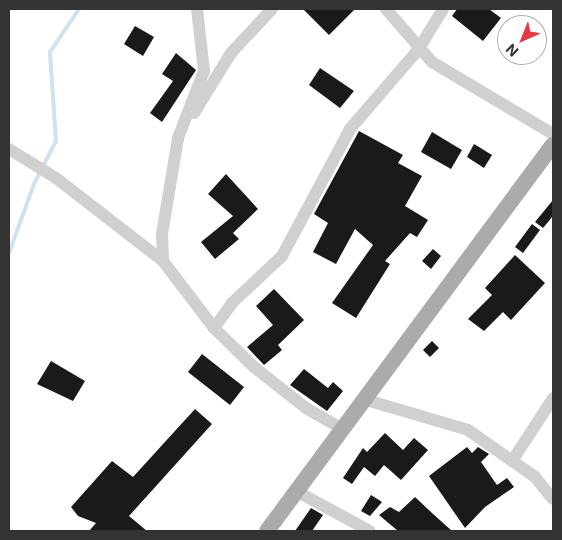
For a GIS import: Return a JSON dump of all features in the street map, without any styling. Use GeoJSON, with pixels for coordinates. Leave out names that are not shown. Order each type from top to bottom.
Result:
{"type":"FeatureCollection","features":[{"type":"Feature","properties":{"kind":"main road"},"geometry":{"type":"LineString","coordinates":[[266,531],[340,428],[553,146]]}},
{"type":"Feature","properties":{"kind":"street"},"geometry":{"type":"LineString","coordinates":[[163,261],[162,234],[178,138],[204,71],[197,9]]}},
{"type":"Feature","properties":{"kind":"street"},"geometry":{"type":"LineString","coordinates":[[178,138],[231,53],[272,9]]}},
{"type":"Feature","properties":{"kind":"street"},"geometry":{"type":"LineString","coordinates":[[386,9],[418,50],[470,87],[553,134]]}},
{"type":"Feature","properties":{"kind":"street"},"geometry":{"type":"LineString","coordinates":[[214,328],[232,303],[282,256],[350,129],[418,50],[443,9]]}},
{"type":"Feature","properties":{"kind":"street"},"geometry":{"type":"LineString","coordinates":[[9,148],[56,178],[163,261],[214,328],[306,408],[340,428]]}},
{"type":"Feature","properties":{"kind":"street"},"geometry":{"type":"LineString","coordinates":[[512,461],[553,398]]}},
{"type":"Feature","properties":{"kind":"street"},"geometry":{"type":"LineString","coordinates":[[363,399],[468,430],[535,477],[553,498]]}},
{"type":"Feature","properties":{"kind":"street"},"geometry":{"type":"LineString","coordinates":[[296,491],[370,531]]}},
{"type":"Feature","properties":{"kind":"building"},"geometry":{"type":"Polygon","coordinates":[[[303,9],[355,9],[329,35],[303,9]]]}},
{"type":"Feature","properties":{"kind":"building"},"geometry":{"type":"Polygon","coordinates":[[[457,9],[489,9],[497,15],[497,23],[483,41],[452,16],[457,9]]]}},
{"type":"Feature","properties":{"kind":"building"},"geometry":{"type":"Polygon","coordinates":[[[135,26],[154,37],[143,56],[124,44],[135,26]]]}},
{"type":"Feature","properties":{"kind":"building"},"geometry":{"type":"Polygon","coordinates":[[[176,53],[196,70],[162,122],[150,113],[173,81],[162,74],[176,53]]]}},
{"type":"Feature","properties":{"kind":"building"},"geometry":{"type":"Polygon","coordinates":[[[320,68],[354,91],[340,108],[309,85],[320,68]]]}},
{"type":"Feature","properties":{"kind":"building"},"geometry":{"type":"Polygon","coordinates":[[[359,131],[403,155],[398,163],[422,176],[405,206],[428,220],[417,237],[410,233],[385,261],[390,264],[356,318],[332,303],[373,245],[355,229],[336,264],[313,252],[328,223],[314,214],[359,131]]]}},
{"type":"Feature","properties":{"kind":"building"},"geometry":{"type":"Polygon","coordinates":[[[432,132],[462,150],[451,169],[421,152],[432,132]]]}},
{"type":"Feature","properties":{"kind":"building"},"geometry":{"type":"Polygon","coordinates":[[[474,144],[492,155],[484,168],[467,157],[474,144]]]}},
{"type":"Feature","properties":{"kind":"building"},"geometry":{"type":"Polygon","coordinates":[[[226,174],[258,209],[233,233],[239,239],[215,259],[201,242],[233,216],[208,194],[226,174]]]}},
{"type":"Feature","properties":{"kind":"building"},"geometry":{"type":"Polygon","coordinates":[[[553,200],[553,216],[543,228],[535,222],[553,200]]]}},
{"type":"Feature","properties":{"kind":"building"},"geometry":{"type":"Polygon","coordinates":[[[532,224],[540,230],[523,253],[515,247],[532,224]]]}},
{"type":"Feature","properties":{"kind":"building"},"geometry":{"type":"Polygon","coordinates":[[[433,249],[441,256],[431,269],[422,261],[433,249]]]}},
{"type":"Feature","properties":{"kind":"building"},"geometry":{"type":"Polygon","coordinates":[[[515,255],[545,283],[511,320],[503,312],[484,331],[468,319],[492,295],[485,288],[515,255]]]}},
{"type":"Feature","properties":{"kind":"building"},"geometry":{"type":"Polygon","coordinates":[[[274,289],[304,320],[278,345],[282,350],[264,365],[247,347],[273,325],[256,306],[274,289]]]}},
{"type":"Feature","properties":{"kind":"building"},"geometry":{"type":"Polygon","coordinates":[[[432,341],[439,348],[430,357],[423,350],[432,341]]]}},
{"type":"Feature","properties":{"kind":"building"},"geometry":{"type":"Polygon","coordinates":[[[202,354],[244,387],[230,405],[188,372],[202,354]]]}},
{"type":"Feature","properties":{"kind":"building"},"geometry":{"type":"Polygon","coordinates":[[[51,361],[85,381],[73,401],[37,384],[51,361]]]}},
{"type":"Feature","properties":{"kind":"building"},"geometry":{"type":"Polygon","coordinates":[[[304,369],[328,388],[333,382],[343,391],[327,411],[290,385],[304,369]]]}},
{"type":"Feature","properties":{"kind":"building"},"geometry":{"type":"Polygon","coordinates":[[[195,409],[212,424],[129,516],[147,531],[89,531],[96,523],[78,516],[71,507],[112,461],[133,477],[195,409]]]}},
{"type":"Feature","properties":{"kind":"building"},"geometry":{"type":"Polygon","coordinates":[[[385,433],[403,450],[414,438],[428,450],[401,480],[384,465],[375,476],[364,467],[352,484],[343,478],[363,448],[367,452],[385,433]]]}},
{"type":"Feature","properties":{"kind":"building"},"geometry":{"type":"Polygon","coordinates":[[[467,447],[472,453],[478,447],[489,454],[481,462],[497,485],[507,478],[514,487],[485,507],[465,528],[429,476],[467,447]]]}},
{"type":"Feature","properties":{"kind":"building"},"geometry":{"type":"Polygon","coordinates":[[[371,495],[382,502],[370,516],[361,511],[371,495]]]}},
{"type":"Feature","properties":{"kind":"building"},"geometry":{"type":"Polygon","coordinates":[[[415,497],[452,531],[398,531],[379,515],[390,507],[399,512],[415,497]]]}},
{"type":"Feature","properties":{"kind":"building"},"geometry":{"type":"Polygon","coordinates":[[[311,508],[323,515],[312,531],[295,531],[311,508]]]}},
{"type":"Feature","properties":{"kind":"waterway"},"geometry":{"type":"LineString","coordinates":[[9,253],[34,184],[56,141],[50,52],[79,9]]}}]}
